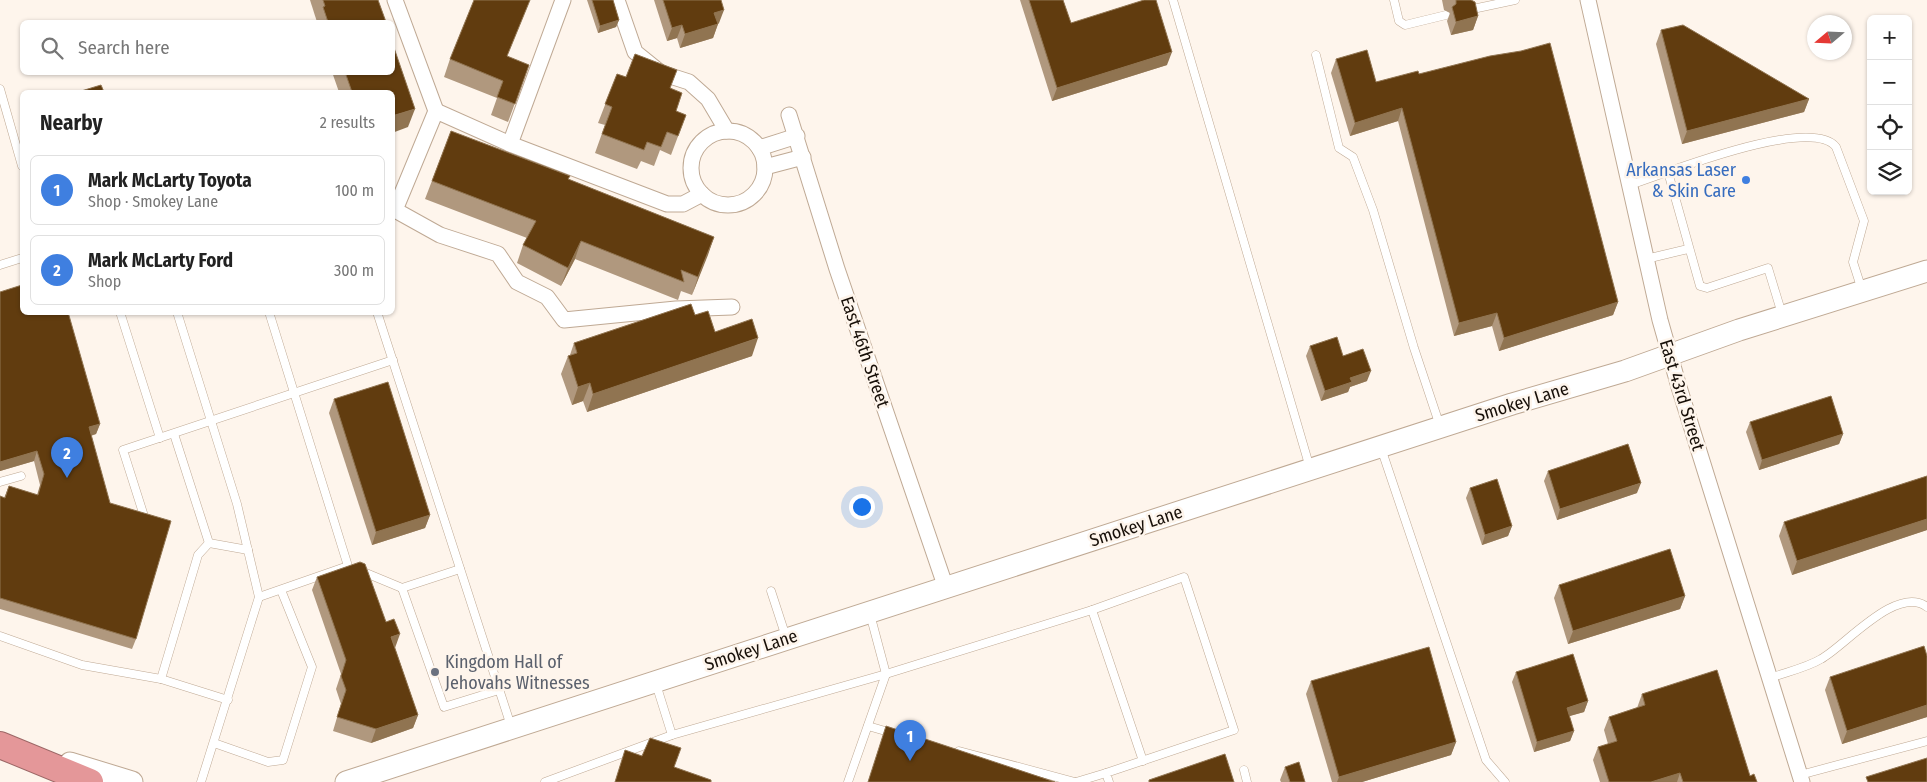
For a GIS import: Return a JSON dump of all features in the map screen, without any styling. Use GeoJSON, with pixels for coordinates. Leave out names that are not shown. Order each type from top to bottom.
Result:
{"type":"FeatureCollection","features":[{"type":"Feature","properties":{"kind":"highway"},"geometry":{"type":"LineString","coordinates":[[0,743],[90,782]]}},
{"type":"Feature","properties":{"kind":"street"},"geometry":{"type":"LineString","coordinates":[[396,0],[436,111],[395,210],[440,235],[498,254],[517,282],[547,298],[564,320],[732,307]]}},
{"type":"Feature","properties":{"kind":"street"},"geometry":{"type":"LineString","coordinates":[[510,144],[563,0]]}},
{"type":"Feature","properties":{"kind":"street"},"geometry":{"type":"LineString","coordinates":[[617,0],[635,52],[660,73],[689,82],[708,100],[727,131]]}},
{"type":"Feature","properties":{"kind":"street","name":"East 43rd Street"},"geometry":{"type":"LineString","coordinates":[[1588,0],[1646,259],[1670,355],[1801,779]]}},
{"type":"Feature","properties":{"kind":"street"},"geometry":{"type":"LineString","coordinates":[[436,111],[510,144],[667,204],[683,204],[702,194]]}},
{"type":"Feature","properties":{"kind":"street","name":"East 46th Street"},"geometry":{"type":"LineString","coordinates":[[789,115],[837,270],[946,588]]}},
{"type":"Feature","properties":{"kind":"street"},"geometry":{"type":"LineString","coordinates":[[727,131],[744,134],[759,148],[765,167],[763,180],[757,191],[748,199],[737,204],[724,205],[712,201],[702,194],[692,173],[692,161],[696,150],[704,141],[714,134],[727,131]]}},
{"type":"Feature","properties":{"kind":"street"},"geometry":{"type":"LineString","coordinates":[[759,148],[797,136]]}},
{"type":"Feature","properties":{"kind":"street"},"geometry":{"type":"LineString","coordinates":[[765,167],[803,157]]}},
{"type":"Feature","properties":{"kind":"street","name":"Smokey Lane"},"geometry":{"type":"LineString","coordinates":[[346,782],[1440,428],[1625,371],[1782,316],[1927,271]]}},
{"type":"Feature","properties":{"kind":"street"},"geometry":{"type":"LineString","coordinates":[[0,743],[132,782]]}},
{"type":"Feature","properties":{"kind":"lane"},"geometry":{"type":"LineString","coordinates":[[1173,0],[1310,470]]}},
{"type":"Feature","properties":{"kind":"lane"},"geometry":{"type":"LineString","coordinates":[[1394,0],[1399,21],[1405,25],[1446,15]]}},
{"type":"Feature","properties":{"kind":"lane"},"geometry":{"type":"LineString","coordinates":[[1468,10],[1515,0]]}},
{"type":"Feature","properties":{"kind":"lane"},"geometry":{"type":"LineString","coordinates":[[1316,55],[1339,148],[1353,157],[1373,210],[1440,428]]}},
{"type":"Feature","properties":{"kind":"lane"},"geometry":{"type":"LineString","coordinates":[[0,90],[20,159]]}},
{"type":"Feature","properties":{"kind":"lane"},"geometry":{"type":"LineString","coordinates":[[1630,186],[1766,140],[1811,136],[1831,140],[1836,147],[1864,221],[1854,262],[1862,290]]}},
{"type":"Feature","properties":{"kind":"lane"},"geometry":{"type":"LineString","coordinates":[[1668,172],[1699,283],[1703,288],[1768,268],[1782,316]]}},
{"type":"Feature","properties":{"kind":"lane"},"geometry":{"type":"LineString","coordinates":[[1646,259],[1688,249]]}},
{"type":"Feature","properties":{"kind":"lane"},"geometry":{"type":"LineString","coordinates":[[0,265],[20,259]]}},
{"type":"Feature","properties":{"kind":"lane"},"geometry":{"type":"LineString","coordinates":[[121,315],[160,438]]}},
{"type":"Feature","properties":{"kind":"lane"},"geometry":{"type":"LineString","coordinates":[[178,315],[236,504],[260,598],[201,782]]}},
{"type":"Feature","properties":{"kind":"lane"},"geometry":{"type":"LineString","coordinates":[[270,315],[348,566]]}},
{"type":"Feature","properties":{"kind":"lane"},"geometry":{"type":"LineString","coordinates":[[378,315],[512,728]]}},
{"type":"Feature","properties":{"kind":"lane"},"geometry":{"type":"LineString","coordinates":[[144,516],[123,450],[392,360]]}},
{"type":"Feature","properties":{"kind":"lane"},"geometry":{"type":"LineString","coordinates":[[174,434],[209,543]]}},
{"type":"Feature","properties":{"kind":"lane"},"geometry":{"type":"LineString","coordinates":[[1381,447],[1486,760],[1505,782]]}},
{"type":"Feature","properties":{"kind":"lane"},"geometry":{"type":"LineString","coordinates":[[0,482],[21,476]]}},
{"type":"Feature","properties":{"kind":"lane"},"geometry":{"type":"LineString","coordinates":[[209,543],[248,550]]}},
{"type":"Feature","properties":{"kind":"lane"},"geometry":{"type":"LineString","coordinates":[[161,679],[198,555],[209,543]]}},
{"type":"Feature","properties":{"kind":"lane"},"geometry":{"type":"LineString","coordinates":[[260,598],[348,566],[402,588],[460,568]]}},
{"type":"Feature","properties":{"kind":"lane"},"geometry":{"type":"LineString","coordinates":[[545,782],[672,735],[886,674],[1092,610],[1184,577],[1234,730],[1076,782],[952,749]]}},
{"type":"Feature","properties":{"kind":"lane"},"geometry":{"type":"LineString","coordinates":[[402,588],[444,707],[499,690]]}},
{"type":"Feature","properties":{"kind":"lane"},"geometry":{"type":"LineString","coordinates":[[214,743],[268,762],[284,760],[312,667],[281,590]]}},
{"type":"Feature","properties":{"kind":"lane"},"geometry":{"type":"LineString","coordinates":[[771,591],[786,639]]}},
{"type":"Feature","properties":{"kind":"lane"},"geometry":{"type":"LineString","coordinates":[[1770,678],[1820,660],[1842,645],[1871,619],[1888,609],[1906,603],[1923,603],[1927,607]]}},
{"type":"Feature","properties":{"kind":"lane"},"geometry":{"type":"LineString","coordinates":[[1092,610],[1143,761]]}},
{"type":"Feature","properties":{"kind":"lane"},"geometry":{"type":"LineString","coordinates":[[848,782],[886,674],[869,612]]}},
{"type":"Feature","properties":{"kind":"lane"},"geometry":{"type":"LineString","coordinates":[[0,636],[82,665],[161,679],[228,700]]}},
{"type":"Feature","properties":{"kind":"lane"},"geometry":{"type":"LineString","coordinates":[[655,681],[672,735]]}},
{"type":"Feature","properties":{"kind":"lane"},"geometry":{"type":"LineString","coordinates":[[868,726],[900,735]]}},
{"type":"Feature","properties":{"kind":"lane"},"geometry":{"type":"LineString","coordinates":[[1801,779],[1927,741]]}},
{"type":"Feature","properties":{"kind":"lane"},"geometry":{"type":"LineString","coordinates":[[1244,770],[1248,782]]}},
{"type":"Feature","properties":{"kind":"lane"},"geometry":{"type":"LineString","coordinates":[[1106,773],[1109,782]]}},
{"type":"Feature","properties":{"kind":"building"},"geometry":{"type":"Polygon","coordinates":[[[323,0],[378,0],[385,20],[327,20],[323,7],[325,6],[323,0]]]}},
{"type":"Feature","properties":{"kind":"building"},"geometry":{"type":"Polygon","coordinates":[[[474,0],[530,0],[507,56],[529,65],[515,104],[497,97],[503,81],[450,59],[474,0]]]}},
{"type":"Feature","properties":{"kind":"building"},"geometry":{"type":"Polygon","coordinates":[[[592,0],[613,0],[619,20],[600,26],[592,0]]]}},
{"type":"Feature","properties":{"kind":"building"},"geometry":{"type":"Polygon","coordinates":[[[663,0],[721,0],[724,10],[714,13],[718,24],[685,34],[682,25],[672,28],[663,0]]]}},
{"type":"Feature","properties":{"kind":"building"},"geometry":{"type":"Polygon","coordinates":[[[1029,0],[1063,0],[1071,23],[1144,0],[1156,0],[1172,52],[1057,88],[1029,0]]]}},
{"type":"Feature","properties":{"kind":"building"},"geometry":{"type":"Polygon","coordinates":[[[1456,0],[1471,0],[1475,2],[1478,16],[1456,22],[1452,7],[1456,4],[1456,0]]]}},
{"type":"Feature","properties":{"kind":"building"},"geometry":{"type":"Polygon","coordinates":[[[1683,25],[1809,99],[1687,131],[1661,30],[1683,25]]]}},
{"type":"Feature","properties":{"kind":"building"},"geometry":{"type":"Polygon","coordinates":[[[1550,43],[1618,302],[1504,338],[1497,313],[1459,323],[1402,108],[1355,123],[1336,59],[1367,50],[1376,82],[1418,71],[1419,74],[1550,43]]]}},
{"type":"Feature","properties":{"kind":"building"},"geometry":{"type":"Polygon","coordinates":[[[395,51],[415,109],[395,115],[395,90],[351,90],[346,75],[395,75],[395,51]]]}},
{"type":"Feature","properties":{"kind":"building"},"geometry":{"type":"Polygon","coordinates":[[[635,54],[677,70],[670,88],[682,93],[676,111],[686,115],[678,136],[667,132],[661,147],[647,142],[644,150],[602,134],[612,107],[605,104],[617,74],[626,77],[635,54]]]}},
{"type":"Feature","properties":{"kind":"building"},"geometry":{"type":"Polygon","coordinates":[[[101,85],[103,90],[85,90],[101,85]]]}},
{"type":"Feature","properties":{"kind":"building"},"geometry":{"type":"Polygon","coordinates":[[[451,131],[570,176],[568,179],[714,237],[698,277],[681,270],[684,282],[581,241],[568,268],[523,245],[536,221],[432,181],[451,131]]]}},
{"type":"Feature","properties":{"kind":"building"},"geometry":{"type":"Polygon","coordinates":[[[20,286],[20,315],[69,315],[100,424],[89,427],[110,503],[171,521],[136,639],[0,598],[0,496],[5,498],[9,486],[38,495],[44,474],[37,451],[0,462],[0,292],[20,286]]]}},
{"type":"Feature","properties":{"kind":"building"},"geometry":{"type":"Polygon","coordinates":[[[691,304],[695,315],[708,311],[715,332],[752,319],[758,338],[593,394],[590,383],[578,387],[568,356],[577,353],[574,343],[691,304]]]}},
{"type":"Feature","properties":{"kind":"building"},"geometry":{"type":"Polygon","coordinates":[[[1337,337],[1343,356],[1363,349],[1371,371],[1350,378],[1352,382],[1325,391],[1310,346],[1337,337]]]}},
{"type":"Feature","properties":{"kind":"building"},"geometry":{"type":"Polygon","coordinates":[[[388,382],[430,515],[376,532],[334,399],[388,382]]]}},
{"type":"Feature","properties":{"kind":"building"},"geometry":{"type":"Polygon","coordinates":[[[1831,396],[1843,434],[1762,460],[1750,422],[1831,396]]]}},
{"type":"Feature","properties":{"kind":"building"},"geometry":{"type":"Polygon","coordinates":[[[1628,444],[1641,483],[1560,509],[1548,471],[1628,444]]]}},
{"type":"Feature","properties":{"kind":"building"},"geometry":{"type":"Polygon","coordinates":[[[1927,476],[1927,519],[1797,561],[1784,522],[1927,476]]]}},
{"type":"Feature","properties":{"kind":"building"},"geometry":{"type":"Polygon","coordinates":[[[1497,479],[1512,526],[1485,535],[1470,488],[1497,479]]]}},
{"type":"Feature","properties":{"kind":"building"},"geometry":{"type":"Polygon","coordinates":[[[1670,549],[1685,596],[1573,631],[1559,585],[1670,549]]]}},
{"type":"Feature","properties":{"kind":"building"},"geometry":{"type":"Polygon","coordinates":[[[360,562],[365,564],[386,622],[394,619],[400,634],[391,637],[418,715],[376,729],[337,717],[346,690],[341,676],[346,660],[317,577],[360,562]]]}},
{"type":"Feature","properties":{"kind":"building"},"geometry":{"type":"Polygon","coordinates":[[[1924,646],[1927,656],[1927,705],[1847,731],[1830,677],[1924,646]]]}},
{"type":"Feature","properties":{"kind":"building"},"geometry":{"type":"Polygon","coordinates":[[[1429,647],[1456,742],[1339,777],[1311,681],[1429,647]]]}},
{"type":"Feature","properties":{"kind":"building"},"geometry":{"type":"Polygon","coordinates":[[[1573,654],[1588,701],[1567,708],[1574,731],[1537,742],[1516,672],[1573,654]]]}},
{"type":"Feature","properties":{"kind":"building"},"geometry":{"type":"Polygon","coordinates":[[[1717,670],[1750,776],[1754,774],[1757,782],[1683,782],[1680,773],[1651,782],[1609,782],[1598,747],[1617,741],[1609,717],[1645,705],[1642,694],[1717,670]]]}},
{"type":"Feature","properties":{"kind":"building"},"geometry":{"type":"Polygon","coordinates":[[[886,726],[1055,782],[868,782],[886,726]]]}},
{"type":"Feature","properties":{"kind":"building"},"geometry":{"type":"Polygon","coordinates":[[[650,738],[681,748],[674,767],[711,780],[711,782],[615,782],[625,750],[642,756],[650,738]]]}},
{"type":"Feature","properties":{"kind":"building"},"geometry":{"type":"Polygon","coordinates":[[[1225,754],[1234,782],[1149,782],[1149,780],[1225,754]]]}},
{"type":"Feature","properties":{"kind":"building"},"geometry":{"type":"Polygon","coordinates":[[[1927,758],[1927,782],[1868,782],[1866,777],[1927,758]]]}},
{"type":"Feature","properties":{"kind":"building"},"geometry":{"type":"Polygon","coordinates":[[[1299,762],[1305,782],[1290,782],[1285,767],[1299,762]]]}},
{"type":"Feature","properties":{"kind":"place","name":"Arkansas Laser & Skin Care"},"geometry":{"type":"Point","coordinates":[1746,180]}},
{"type":"Feature","properties":{"kind":"place","name":"Mark McLarty Ford"},"geometry":{"type":"Point","coordinates":[67,478]}},
{"type":"Feature","properties":{"kind":"place","name":"Kingdom Hall of Jehovahs Witnesses"},"geometry":{"type":"Point","coordinates":[435,672]}},
{"type":"Feature","properties":{"kind":"place","name":"Mark McLarty Toyota"},"geometry":{"type":"Point","coordinates":[910,761]}}]}
